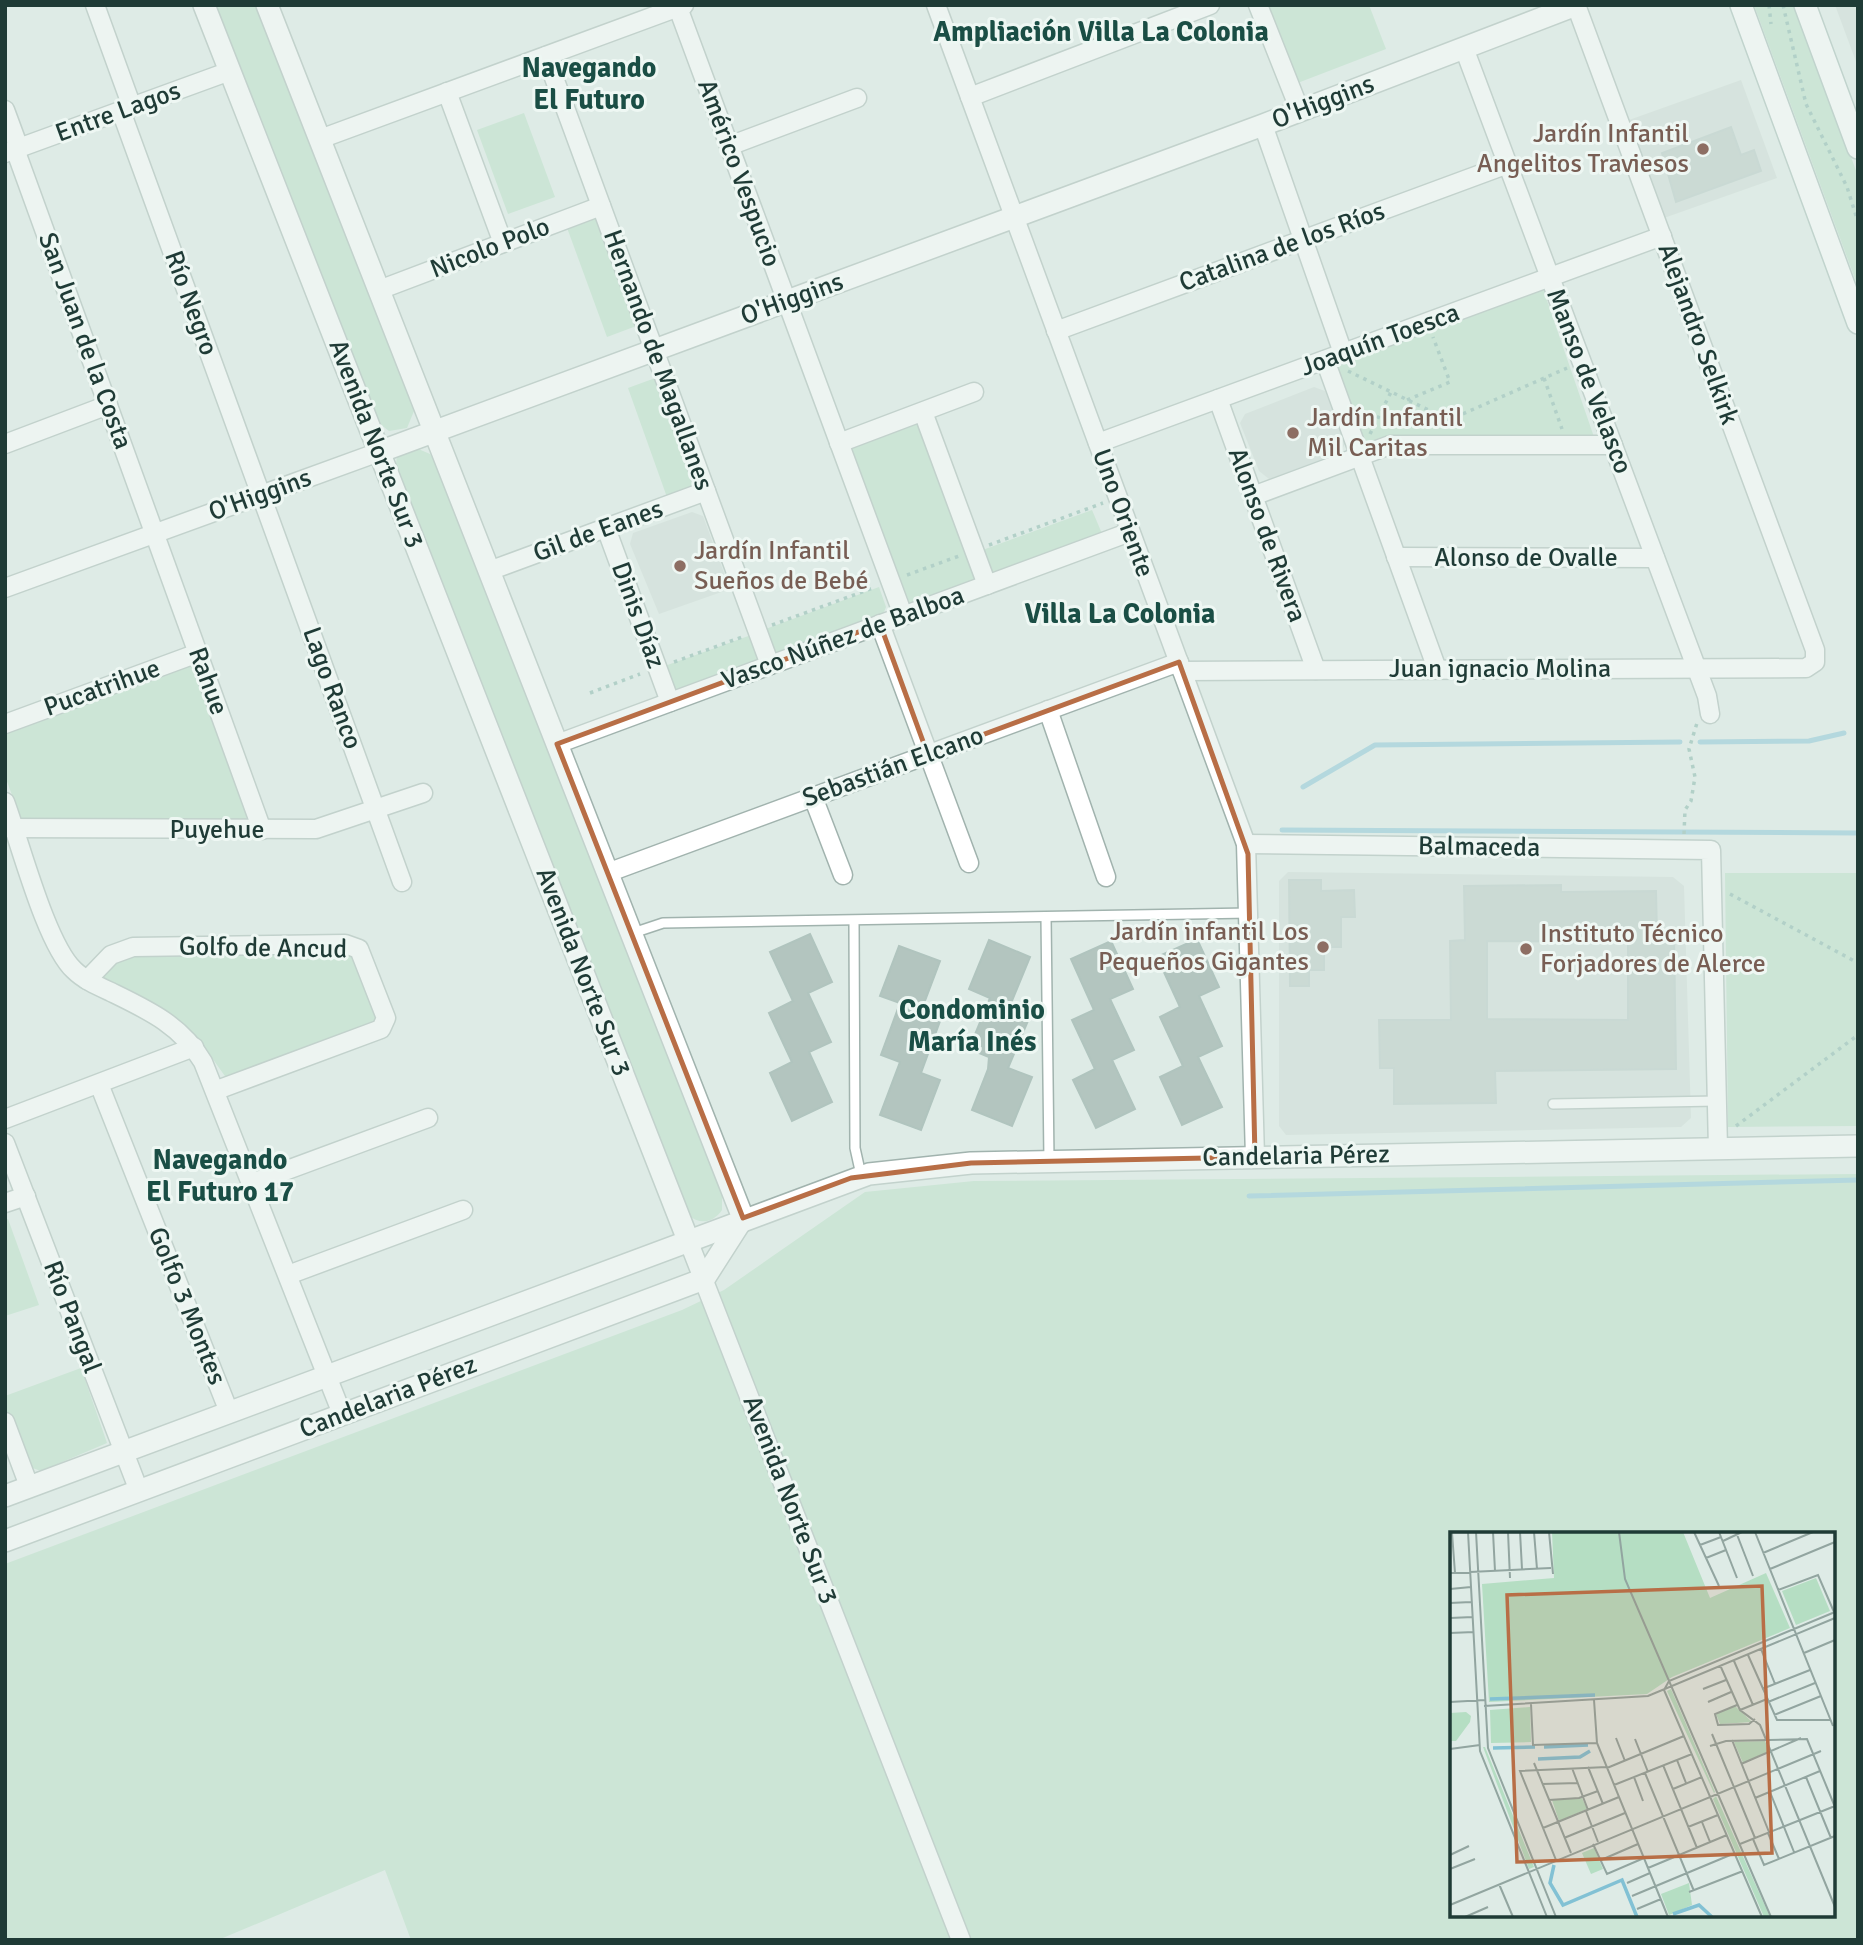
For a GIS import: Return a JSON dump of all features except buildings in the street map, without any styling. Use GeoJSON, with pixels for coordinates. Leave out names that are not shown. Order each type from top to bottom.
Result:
{"type":"FeatureCollection","features":[{"type":"Feature","properties":{"kind":"street","name":"Río Negro"},"geometry":{"type":"LineString","coordinates":[[94,5],[126,109],[261,494]]}},
{"type":"Feature","properties":{"kind":"street","name":"Avenida Norte Sur 3"},"geometry":{"type":"LineString","coordinates":[[204,5],[961,1940]]}},
{"type":"Feature","properties":{"kind":"street","name":"Uno Oriente"},"geometry":{"type":"LineString","coordinates":[[936,5],[1246,844],[1255,1157]]}},
{"type":"Feature","properties":{"kind":"street"},"geometry":{"type":"LineString","coordinates":[[970,97],[1210,5]]}},
{"type":"Feature","properties":{"kind":"street"},"geometry":{"type":"LineString","coordinates":[[1258,5],[1300,111]]}},
{"type":"Feature","properties":{"kind":"street","name":"O'Higgins"},"geometry":{"type":"LineString","coordinates":[[5,587],[787,302],[1576,5]]}},
{"type":"Feature","properties":{"kind":"street","name":"Alejandro Selkirk"},"geometry":{"type":"LineString","coordinates":[[1576,5],[1815,649],[1815,662]]}},
{"type":"Feature","properties":{"kind":"street"},"geometry":{"type":"LineString","coordinates":[[1741,5],[1858,323]]}},
{"type":"Feature","properties":{"kind":"street"},"geometry":{"type":"LineString","coordinates":[[1805,5],[1858,148]]}},
{"type":"Feature","properties":{"kind":"street"},"geometry":{"type":"LineString","coordinates":[[320,139],[679,6]]}},
{"type":"Feature","properties":{"kind":"street","name":"Américo Vespucio"},"geometry":{"type":"LineString","coordinates":[[679,6],[903,615]]}},
{"type":"Feature","properties":{"kind":"street"},"geometry":{"type":"LineString","coordinates":[[272,7],[320,139],[743,1218],[704,1279]]}},
{"type":"Feature","properties":{"kind":"street","name":"Manso de Velasco"},"geometry":{"type":"LineString","coordinates":[[1464,48],[1696,668],[1710,714]]}},
{"type":"Feature","properties":{"kind":"street","name":"Hernando de Magallanes"},"geometry":{"type":"LineString","coordinates":[[546,56],[770,665]]}},
{"type":"Feature","properties":{"kind":"street","name":"Entre Lagos"},"geometry":{"type":"LineString","coordinates":[[13,150],[230,71]]}},
{"type":"Feature","properties":{"kind":"street"},"geometry":{"type":"LineString","coordinates":[[447,92],[503,243]]}},
{"type":"Feature","properties":{"kind":"street"},"geometry":{"type":"LineString","coordinates":[[729,146],[857,99]]}},
{"type":"Feature","properties":{"kind":"street","name":"San Juan de la Costa"},"geometry":{"type":"LineString","coordinates":[[5,110],[13,150],[155,533]]}},
{"type":"Feature","properties":{"kind":"street"},"geometry":{"type":"LineString","coordinates":[[1263,125],[1343,353]]}},
{"type":"Feature","properties":{"kind":"street","name":"Catalina de los Ríos"},"geometry":{"type":"LineString","coordinates":[[1056,331],[1508,164]]}},
{"type":"Feature","properties":{"kind":"street","name":"Nicolo Polo"},"geometry":{"type":"LineString","coordinates":[[379,290],[601,206]]}},
{"type":"Feature","properties":{"kind":"street","name":"Joaquín Toesca"},"geometry":{"type":"LineString","coordinates":[[1098,443],[1662,236]]}},
{"type":"Feature","properties":{"kind":"street"},"geometry":{"type":"LineString","coordinates":[[1325,360],[1437,669]]}},
{"type":"Feature","properties":{"kind":"street"},"geometry":{"type":"LineString","coordinates":[[839,443],[974,392]]}},
{"type":"Feature","properties":{"kind":"street","name":"Alonso de Rivera"},"geometry":{"type":"LineString","coordinates":[[1218,399],[1316,670]]}},
{"type":"Feature","properties":{"kind":"street"},"geometry":{"type":"LineString","coordinates":[[5,444],[108,405]]}},
{"type":"Feature","properties":{"kind":"street"},"geometry":{"type":"LineString","coordinates":[[923,412],[987,585]]}},
{"type":"Feature","properties":{"kind":"street"},"geometry":{"type":"LineString","coordinates":[[1253,496],[1398,444],[1613,445]]}},
{"type":"Feature","properties":{"kind":"street","name":"Gil de Eanes"},"geometry":{"type":"LineString","coordinates":[[489,571],[706,491]]}},
{"type":"Feature","properties":{"kind":"street","name":"Lago Ranco"},"geometry":{"type":"LineString","coordinates":[[261,494],[402,882]]}},
{"type":"Feature","properties":{"kind":"street","name":"Dinis Díaz"},"geometry":{"type":"LineString","coordinates":[[606,528],[670,702]]}},
{"type":"Feature","properties":{"kind":"street","name":"Vasco Núñez de Balboa"},"geometry":{"type":"LineString","coordinates":[[556,744],[1130,532]]}},
{"type":"Feature","properties":{"kind":"street","name":"Rahue"},"geometry":{"type":"LineString","coordinates":[[155,533],[261,830]]}},
{"type":"Feature","properties":{"kind":"street","name":"Alonso de Ovalle"},"geometry":{"type":"LineString","coordinates":[[1396,558],[1655,558]]}},
{"type":"Feature","properties":{"kind":"street"},"geometry":{"type":"LineString","coordinates":[[880,624],[969,863]]}},
{"type":"Feature","properties":{"kind":"street","name":"Pucatrihue"},"geometry":{"type":"LineString","coordinates":[[5,724],[198,653]]}},
{"type":"Feature","properties":{"kind":"street","name":"Juan ignacio Molina"},"geometry":{"type":"LineString","coordinates":[[1180,666],[1316,670],[1806,668],[1815,662]]}},
{"type":"Feature","properties":{"kind":"street","name":"Sebastián Elcano"},"geometry":{"type":"LineString","coordinates":[[607,873],[1048,710],[1180,666]]}},
{"type":"Feature","properties":{"kind":"street"},"geometry":{"type":"LineString","coordinates":[[1048,710],[1106,877]]}},
{"type":"Feature","properties":{"kind":"street","name":"Puyehue"},"geometry":{"type":"LineString","coordinates":[[10,828],[316,829],[423,793]]}},
{"type":"Feature","properties":{"kind":"street"},"geometry":{"type":"LineString","coordinates":[[813,797],[843,875]]}},
{"type":"Feature","properties":{"kind":"street"},"geometry":{"type":"LineString","coordinates":[[5,802],[10,828],[52,936],[68,963],[87,980],[162,1018],[194,1047],[217,1090],[342,1414]]}},
{"type":"Feature","properties":{"kind":"street","name":"Balmaceda"},"geometry":{"type":"LineString","coordinates":[[1246,844],[1711,850],[1712,884]]}},
{"type":"Feature","properties":{"kind":"street"},"geometry":{"type":"LineString","coordinates":[[1712,884],[1717,1101],[1723,1140]]}},
{"type":"Feature","properties":{"kind":"street","name":"Golfo de Ancud"},"geometry":{"type":"LineString","coordinates":[[87,980],[111,955],[133,947],[345,944],[359,949],[386,1018],[384,1026],[217,1090]]}},
{"type":"Feature","properties":{"kind":"street"},"geometry":{"type":"LineString","coordinates":[[5,1119],[194,1047]]}},
{"type":"Feature","properties":{"kind":"street","name":"Golfo 3 Montes"},"geometry":{"type":"LineString","coordinates":[[99,1084],[229,1412]]}},
{"type":"Feature","properties":{"kind":"street"},"geometry":{"type":"LineString","coordinates":[[252,1183],[428,1118]]}},
{"type":"Feature","properties":{"kind":"street","name":"Candelaria Pérez"},"geometry":{"type":"LineString","coordinates":[[5,1496],[861,1175],[971,1163],[1255,1157],[1723,1140],[1858,1146]]}},
{"type":"Feature","properties":{"kind":"street","name":"Río Pangal"},"geometry":{"type":"LineString","coordinates":[[5,1143],[139,1491]]}},
{"type":"Feature","properties":{"kind":"street"},"geometry":{"type":"LineString","coordinates":[[5,1203],[26,1196]]}},
{"type":"Feature","properties":{"kind":"street"},"geometry":{"type":"LineString","coordinates":[[288,1275],[463,1210]]}},
{"type":"Feature","properties":{"kind":"street","name":"Candelaria Pérez"},"geometry":{"type":"LineString","coordinates":[[5,1541],[704,1279]]}},
{"type":"Feature","properties":{"kind":"street"},"geometry":{"type":"LineString","coordinates":[[5,1422],[29,1486]]}},
{"type":"Feature","properties":{"kind":"lane"},"geometry":{"type":"LineString","coordinates":[[631,933],[660,923],[1250,913]]}},
{"type":"Feature","properties":{"kind":"lane"},"geometry":{"type":"LineString","coordinates":[[1046,917],[1049,1161]]}},
{"type":"Feature","properties":{"kind":"lane"},"geometry":{"type":"LineString","coordinates":[[854,921],[855,1148],[861,1175]]}},
{"type":"Feature","properties":{"kind":"lane"},"geometry":{"type":"LineString","coordinates":[[1553,1104],[1717,1101]]}},
{"type":"Feature","properties":{"kind":"path"},"geometry":{"type":"LineString","coordinates":[[1783,5],[1806,104],[1842,175],[1858,222]]}},
{"type":"Feature","properties":{"kind":"path"},"geometry":{"type":"LineString","coordinates":[[1407,400],[1450,382],[1428,322]]}},
{"type":"Feature","properties":{"kind":"path"},"geometry":{"type":"LineString","coordinates":[[1325,360],[1449,420],[1582,362]]}},
{"type":"Feature","properties":{"kind":"path"},"geometry":{"type":"LineString","coordinates":[[1544,379],[1567,444]]}},
{"type":"Feature","properties":{"kind":"path"},"geometry":{"type":"LineString","coordinates":[[1360,456],[1391,392]]}},
{"type":"Feature","properties":{"kind":"path"},"geometry":{"type":"LineString","coordinates":[[590,693],[1118,497]]}},
{"type":"Feature","properties":{"kind":"path"},"geometry":{"type":"LineString","coordinates":[[1684,827],[1695,777],[1690,744],[1697,723],[1710,714]]}},
{"type":"Feature","properties":{"kind":"path"},"geometry":{"type":"LineString","coordinates":[[1712,884],[1858,963]]}},
{"type":"Feature","properties":{"kind":"path"},"geometry":{"type":"LineString","coordinates":[[1723,1140],[1858,1035]]}},
{"type":"Feature","properties":{"kind":"highlighted area"},"geometry":{"type":"Polygon","coordinates":[[[880,624],[928,755],[1179,662],[1248,854],[1255,1157],[971,1163],[851,1178],[743,1218],[557,744],[880,624]]]}},
{"type":"Feature","properties":{"kind":"shaded area"},"geometry":{"type":"Polygon","coordinates":[[[1835,5],[1858,5],[1858,67],[1835,5]]]}},
{"type":"Feature","properties":{"kind":"shaded area","name":"Jardín Infantil Angelitos Traviesos"},"geometry":{"type":"Polygon","coordinates":[[[1741,80],[1777,178],[1664,218],[1629,120],[1741,80]]]}},
{"type":"Feature","properties":{"kind":"shaded area","name":"Jardín Infantil Mil Caritas"},"geometry":{"type":"Polygon","coordinates":[[[1314,387],[1325,391],[1345,443],[1341,452],[1269,479],[1259,471],[1240,423],[1245,414],[1314,387]]]}},
{"type":"Feature","properties":{"kind":"shaded area","name":"Jardín Infantil Sueños de Bebé"},"geometry":{"type":"Polygon","coordinates":[[[692,512],[703,516],[730,589],[659,614],[630,544],[633,533],[692,512]]]}},
{"type":"Feature","properties":{"kind":"shaded area","name":"Instituto Técnico Forjadores de Alerce"},"geometry":{"type":"Polygon","coordinates":[[[1288,872],[1673,877],[1684,886],[1691,1118],[1681,1127],[1286,1135],[1279,1126],[1279,881],[1288,872]]]}},
{"type":"Feature","properties":{"kind":"green space"},"geometry":{"type":"Polygon","coordinates":[[[213,5],[255,5],[413,406],[414,411],[407,428],[389,431],[376,421],[213,5]]]}},
{"type":"Feature","properties":{"kind":"green space"},"geometry":{"type":"Polygon","coordinates":[[[1265,5],[1369,5],[1386,49],[1295,84],[1265,5]]]}},
{"type":"Feature","properties":{"kind":"green space"},"geometry":{"type":"Polygon","coordinates":[[[1754,5],[1795,5],[1858,176],[1858,287],[1754,5]]]}},
{"type":"Feature","properties":{"kind":"green space"},"geometry":{"type":"Polygon","coordinates":[[[524,113],[555,197],[508,214],[477,130],[524,113]]]}},
{"type":"Feature","properties":{"kind":"green space"},"geometry":{"type":"Polygon","coordinates":[[[591,217],[601,220],[639,325],[607,337],[566,225],[591,217]]]}},
{"type":"Feature","properties":{"kind":"green space"},"geometry":{"type":"Polygon","coordinates":[[[1543,289],[1594,437],[1364,447],[1335,366],[1543,289]]]}},
{"type":"Feature","properties":{"kind":"green space"},"geometry":{"type":"Polygon","coordinates":[[[658,377],[695,478],[695,486],[668,500],[628,388],[658,377]]]}},
{"type":"Feature","properties":{"kind":"green space"},"geometry":{"type":"Polygon","coordinates":[[[917,422],[922,425],[978,574],[975,583],[910,604],[851,452],[852,447],[917,422]]]}},
{"type":"Feature","properties":{"kind":"green space"},"geometry":{"type":"Polygon","coordinates":[[[416,448],[430,454],[435,461],[722,1194],[722,1210],[710,1220],[697,1220],[688,1215],[395,472],[397,456],[416,448]]]}},
{"type":"Feature","properties":{"kind":"green space"},"geometry":{"type":"Polygon","coordinates":[[[1092,510],[1103,536],[1000,574],[986,570],[980,551],[1092,510]]]}},
{"type":"Feature","properties":{"kind":"green space"},"geometry":{"type":"Polygon","coordinates":[[[879,587],[886,607],[882,617],[774,653],[763,630],[879,587]]]}},
{"type":"Feature","properties":{"kind":"green space"},"geometry":{"type":"Polygon","coordinates":[[[754,634],[760,658],[756,664],[680,692],[674,691],[662,667],[754,634]]]}},
{"type":"Feature","properties":{"kind":"green space"},"geometry":{"type":"Polygon","coordinates":[[[185,665],[197,669],[248,812],[246,820],[24,821],[20,817],[5,776],[5,730],[185,665]]]}},
{"type":"Feature","properties":{"kind":"green space"},"geometry":{"type":"Polygon","coordinates":[[[1725,873],[1858,873],[1858,1126],[1728,1127],[1725,873]]]}},
{"type":"Feature","properties":{"kind":"green space"},"geometry":{"type":"Polygon","coordinates":[[[351,952],[377,1016],[373,1024],[227,1079],[200,1041],[173,1015],[101,978],[110,962],[131,953],[351,952]]]}},
{"type":"Feature","properties":{"kind":"green space"},"geometry":{"type":"Polygon","coordinates":[[[1858,1174],[1858,1940],[411,1940],[385,1870],[218,1940],[5,1940],[5,1564],[682,1310],[724,1290],[865,1192],[974,1181],[1858,1174]]]}},
{"type":"Feature","properties":{"kind":"green space"},"geometry":{"type":"Polygon","coordinates":[[[8,1219],[39,1305],[5,1316],[5,1220],[8,1219]]]}},
{"type":"Feature","properties":{"kind":"green space"},"geometry":{"type":"Polygon","coordinates":[[[81,1368],[107,1443],[41,1471],[27,1466],[5,1409],[5,1396],[81,1368]]]}},
{"type":"Feature","properties":{"kind":"waterway"},"geometry":{"type":"LineString","coordinates":[[1700,742],[1809,741],[1844,733]]}},
{"type":"Feature","properties":{"kind":"waterway"},"geometry":{"type":"LineString","coordinates":[[1303,787],[1375,745],[1680,742]]}},
{"type":"Feature","properties":{"kind":"waterway"},"geometry":{"type":"LineString","coordinates":[[1282,830],[1858,833]]}},
{"type":"Feature","properties":{"kind":"waterway"},"geometry":{"type":"LineString","coordinates":[[1249,1196],[1858,1180]]}},
{"type":"Feature","properties":{"kind":"place","name":"Jardín Infantil Angelitos Traviesos"},"geometry":{"type":"Point","coordinates":[1703,149]}},
{"type":"Feature","properties":{"kind":"place","name":"Jardín Infantil Mil Caritas"},"geometry":{"type":"Point","coordinates":[1293,433]}},
{"type":"Feature","properties":{"kind":"place","name":"Jardín Infantil Sueños de Bebé"},"geometry":{"type":"Point","coordinates":[680,566]}},
{"type":"Feature","properties":{"kind":"place","name":"Jardín infantil Los Pequeños Gigantes"},"geometry":{"type":"Point","coordinates":[1323,947]}},
{"type":"Feature","properties":{"kind":"place","name":"Instituto Técnico Forjadores de Alerce"},"geometry":{"type":"Point","coordinates":[1526,949]}},
{"type":"Feature","properties":{"kind":"district","name":"Ampliación Villa La Colonia"},"geometry":{"type":"Point","coordinates":[1101,32]}},
{"type":"Feature","properties":{"kind":"district","name":"Navegando El Futuro"},"geometry":{"type":"Point","coordinates":[589,84]}},
{"type":"Feature","properties":{"kind":"district","name":"Villa La Colonia"},"geometry":{"type":"Point","coordinates":[1120,614]}},
{"type":"Feature","properties":{"kind":"district","name":"Condominio María Inés"},"geometry":{"type":"Point","coordinates":[972,1026]}},
{"type":"Feature","properties":{"kind":"district","name":"Navegando El Futuro 17"},"geometry":{"type":"Point","coordinates":[220,1176]}}]}
